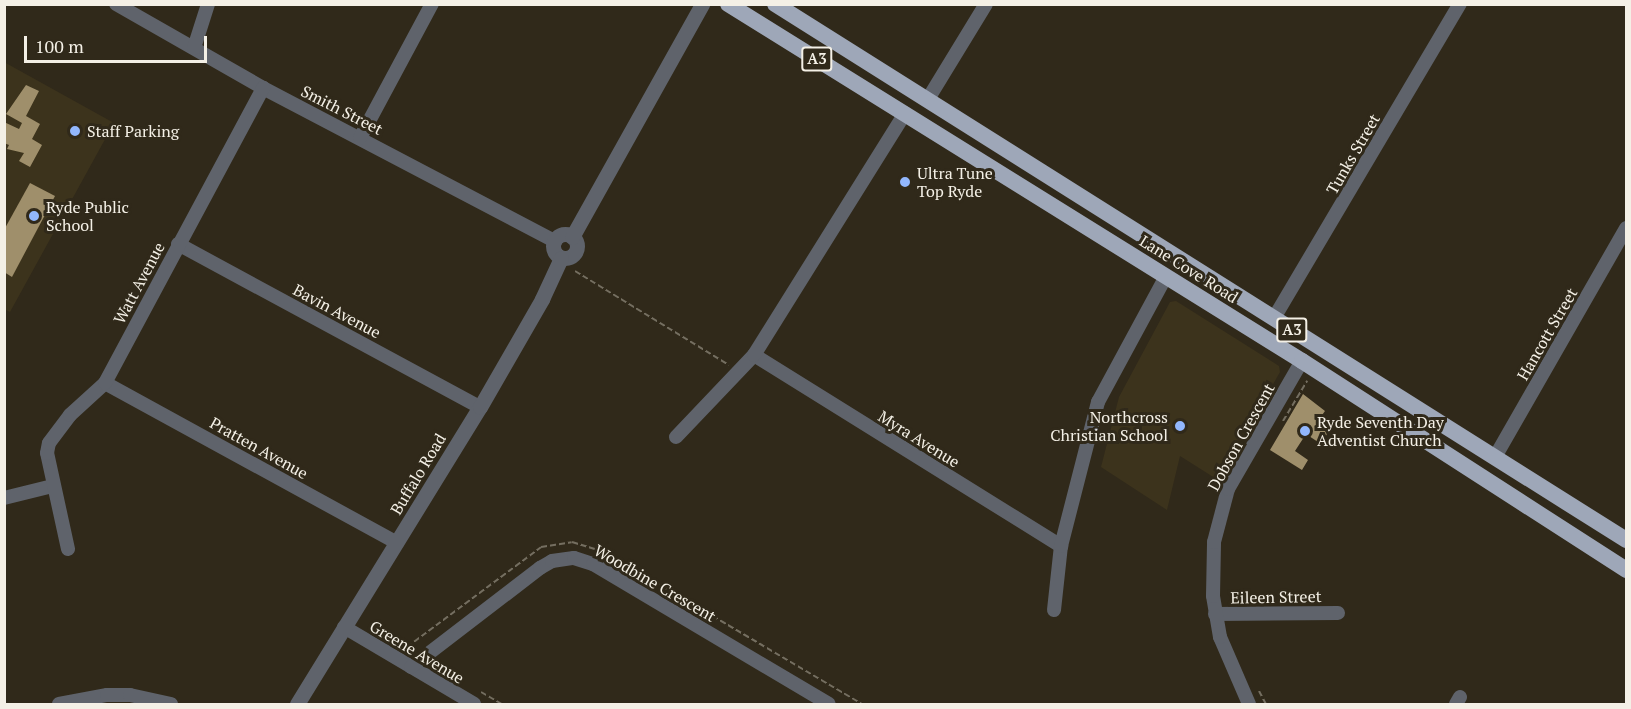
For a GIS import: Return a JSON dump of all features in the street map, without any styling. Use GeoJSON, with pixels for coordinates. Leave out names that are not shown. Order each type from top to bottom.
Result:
{"type":"FeatureCollection","features":[{"type":"Feature","properties":{"kind":"highway","name":"Lane Cove Road"},"geometry":{"type":"LineString","coordinates":[[728,4],[1302,361],[1626,570]]}},
{"type":"Feature","properties":{"kind":"highway","name":"Lane Cove Road"},"geometry":{"type":"LineString","coordinates":[[775,4],[1626,540]]}},
{"type":"Feature","properties":{"kind":"street","name":"Smith Street"},"geometry":{"type":"LineString","coordinates":[[116,4],[263,88],[555,241]]}},
{"type":"Feature","properties":{"kind":"street"},"geometry":{"type":"LineString","coordinates":[[194,48],[208,4]]}},
{"type":"Feature","properties":{"kind":"street"},"geometry":{"type":"LineString","coordinates":[[360,138],[432,4]]}},
{"type":"Feature","properties":{"kind":"street"},"geometry":{"type":"LineString","coordinates":[[572,237],[702,4]]}},
{"type":"Feature","properties":{"kind":"street"},"geometry":{"type":"LineString","coordinates":[[928,99],[986,4]]}},
{"type":"Feature","properties":{"kind":"street","name":"Tunks Street"},"geometry":{"type":"LineString","coordinates":[[1274,318],[1460,4]]}},
{"type":"Feature","properties":{"kind":"street","name":"Watt Avenue"},"geometry":{"type":"LineString","coordinates":[[68,549],[47,453],[49,443],[70,415],[105,382],[263,88]]}},
{"type":"Feature","properties":{"kind":"street"},"geometry":{"type":"LineString","coordinates":[[676,437],[754,355],[905,113]]}},
{"type":"Feature","properties":{"kind":"street","name":"Hancott Street"},"geometry":{"type":"LineString","coordinates":[[1495,457],[1626,228]]}},
{"type":"Feature","properties":{"kind":"street"},"geometry":{"type":"LineString","coordinates":[[565,234],[572,237],[577,243],[575,254],[561,258],[555,252],[555,241],[565,234]]}},
{"type":"Feature","properties":{"kind":"street","name":"Bavin Avenue"},"geometry":{"type":"LineString","coordinates":[[178,244],[480,407]]}},
{"type":"Feature","properties":{"kind":"street","name":"Buffalo Road"},"geometry":{"type":"LineString","coordinates":[[297,705],[480,407],[542,299],[561,258]]}},
{"type":"Feature","properties":{"kind":"street"},"geometry":{"type":"LineString","coordinates":[[1054,610],[1061,546],[1098,402],[1166,276]]}},
{"type":"Feature","properties":{"kind":"street","name":"Myra Avenue"},"geometry":{"type":"LineString","coordinates":[[754,355],[1061,546]]}},
{"type":"Feature","properties":{"kind":"street","name":"Dobson Crescent"},"geometry":{"type":"LineString","coordinates":[[1245,703],[1227,658],[1215,614],[1211,568],[1225,497],[1302,361]]}},
{"type":"Feature","properties":{"kind":"street","name":"Pratten Avenue"},"geometry":{"type":"LineString","coordinates":[[105,382],[398,543]]}},
{"type":"Feature","properties":{"kind":"street"},"geometry":{"type":"LineString","coordinates":[[4,498],[53,486]]}},
{"type":"Feature","properties":{"kind":"street"},"geometry":{"type":"LineString","coordinates":[[1600,553],[1626,580]]}},
{"type":"Feature","properties":{"kind":"street","name":"Woodbine Crescent"},"geometry":{"type":"LineString","coordinates":[[411,667],[540,568],[552,561],[574,558],[593,564],[829,705]]}},
{"type":"Feature","properties":{"kind":"street","name":"Eileen Street"},"geometry":{"type":"LineString","coordinates":[[1215,614],[1338,613]]}},
{"type":"Feature","properties":{"kind":"street","name":"Greene Avenue"},"geometry":{"type":"LineString","coordinates":[[344,627],[474,705]]}},
{"type":"Feature","properties":{"kind":"street"},"geometry":{"type":"LineString","coordinates":[[59,705],[107,695],[130,695],[171,705]]}},
{"type":"Feature","properties":{"kind":"path"},"geometry":{"type":"LineString","coordinates":[[575,271],[738,370]]}},
{"type":"Feature","properties":{"kind":"path"},"geometry":{"type":"LineString","coordinates":[[1278,430],[1307,381]]}},
{"type":"Feature","properties":{"kind":"path"},"geometry":{"type":"LineString","coordinates":[[407,647],[541,547],[573,542],[604,552],[862,705]]}},
{"type":"Feature","properties":{"kind":"path"},"geometry":{"type":"LineString","coordinates":[[1254,683],[1266,705]]}},
{"type":"Feature","properties":{"kind":"shaded area","name":"Ryde Public School"},"geometry":{"type":"Polygon","coordinates":[[[4,62],[114,123],[10,312],[4,309],[4,62]]]}},
{"type":"Feature","properties":{"kind":"shaded area","name":"Northcross Christian School"},"geometry":{"type":"Polygon","coordinates":[[[1176,301],[1279,366],[1280,372],[1218,480],[1180,456],[1167,510],[1101,467],[1119,397],[1170,302],[1176,301]]]}},
{"type":"Feature","properties":{"kind":"building"},"geometry":{"type":"Polygon","coordinates":[[[26,85],[39,91],[26,116],[40,124],[32,139],[42,145],[30,167],[19,161],[24,153],[7,149],[9,145],[4,143],[4,122],[19,129],[22,123],[6,114],[26,85]]]}},
{"type":"Feature","properties":{"kind":"building"},"geometry":{"type":"Polygon","coordinates":[[[30,183],[55,196],[12,277],[4,272],[4,230],[30,183]]]}},
{"type":"Feature","properties":{"kind":"building","name":"Ryde Seventh Day Adventist Church"},"geometry":{"type":"Polygon","coordinates":[[[1303,394],[1325,411],[1320,418],[1330,429],[1321,444],[1306,434],[1295,451],[1308,460],[1302,470],[1270,450],[1303,394]]]}},
{"type":"Feature","properties":{"kind":"place","name":"Staff Parking"},"geometry":{"type":"Point","coordinates":[75,131]}},
{"type":"Feature","properties":{"kind":"place","name":"Ultra Tune Top Ryde"},"geometry":{"type":"Point","coordinates":[905,182]}},
{"type":"Feature","properties":{"kind":"place","name":"Ryde Public School"},"geometry":{"type":"Point","coordinates":[34,216]}},
{"type":"Feature","properties":{"kind":"place","name":"Northcross Christian School"},"geometry":{"type":"Point","coordinates":[1180,426]}},
{"type":"Feature","properties":{"kind":"place","name":"Ryde Seventh Day Adventist Church"},"geometry":{"type":"Point","coordinates":[1305,431]}}]}
